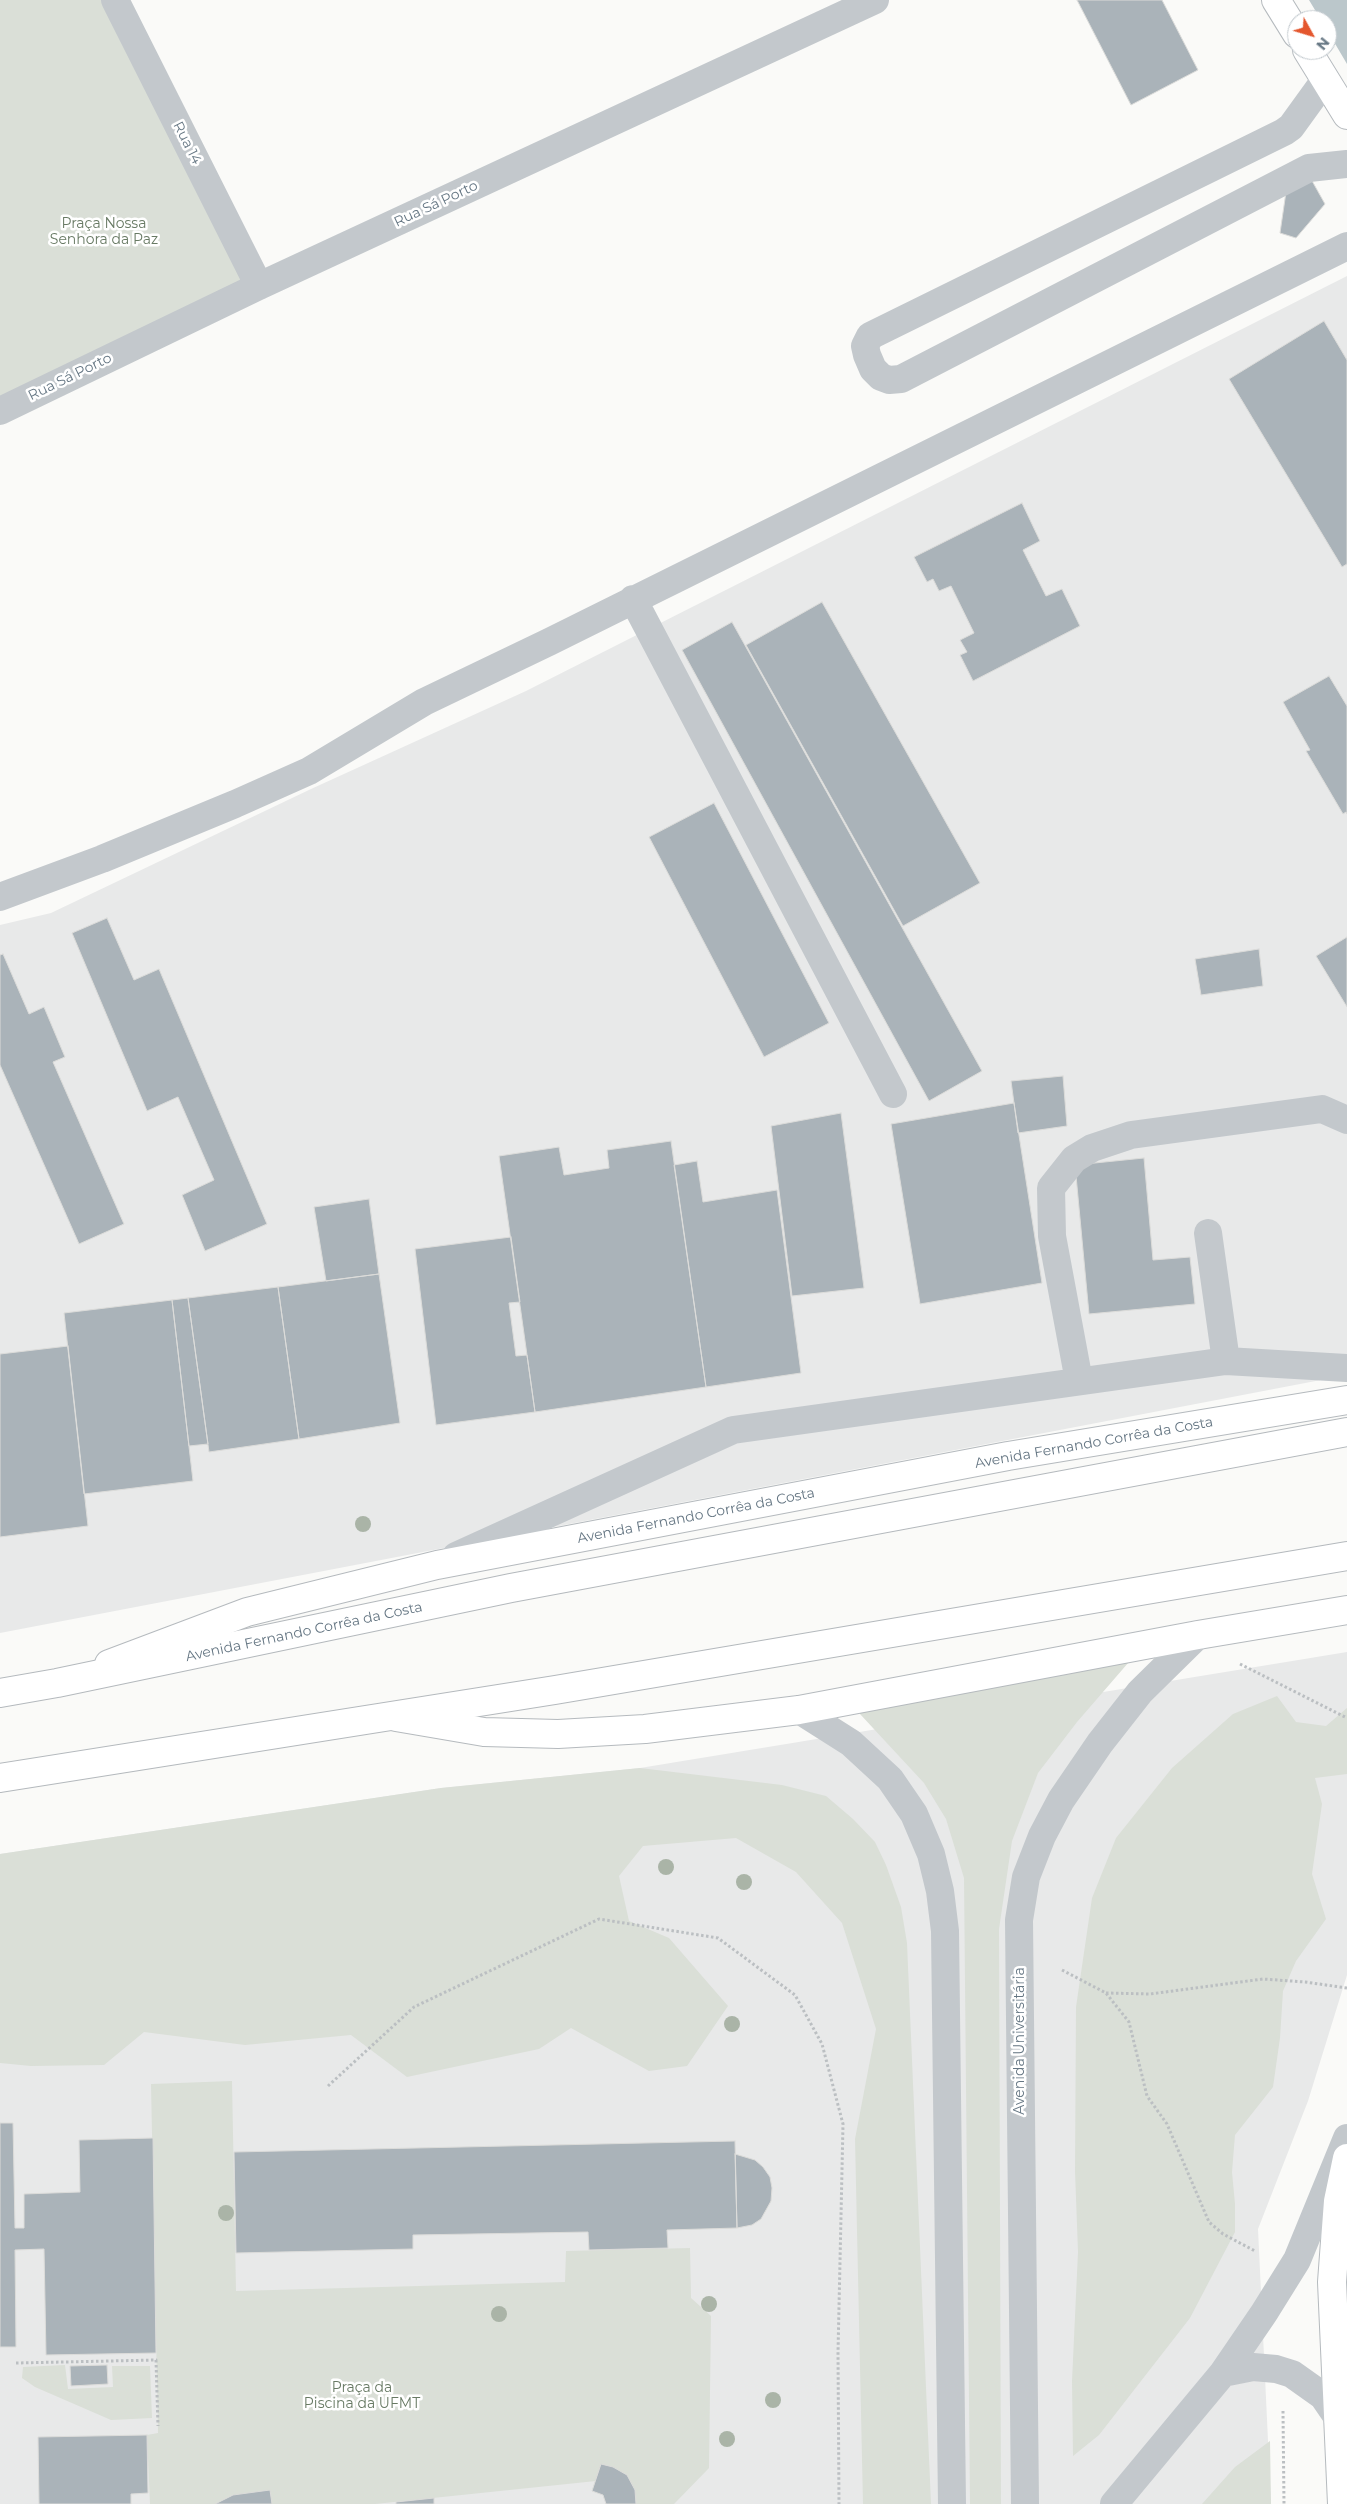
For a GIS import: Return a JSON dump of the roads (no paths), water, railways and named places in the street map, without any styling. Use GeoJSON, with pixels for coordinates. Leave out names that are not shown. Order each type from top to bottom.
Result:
{"type":"FeatureCollection","features":[{"type":"Feature","properties":{"kind":"main road"},"geometry":{"type":"LineString","coordinates":[[1276,0],[1287,18]]}},
{"type":"Feature","properties":{"kind":"main road"},"geometry":{"type":"LineString","coordinates":[[1313,60],[1347,115]]}},
{"type":"Feature","properties":{"kind":"main road","name":"Avenida Fernando Corrêa da Costa"},"geometry":{"type":"LineString","coordinates":[[58,1683],[247,1612],[436,1565],[1008,1456],[1347,1400]]}},
{"type":"Feature","properties":{"kind":"main road","name":"Avenida Fernando Corrêa da Costa"},"geometry":{"type":"LineString","coordinates":[[0,1693],[58,1683],[511,1588],[1347,1432]]}},
{"type":"Feature","properties":{"kind":"main road"},"geometry":{"type":"LineString","coordinates":[[0,1778],[392,1717],[1347,1556]]}},
{"type":"Feature","properties":{"kind":"main road"},"geometry":{"type":"LineString","coordinates":[[392,1717],[484,1732],[558,1734],[645,1729],[799,1710],[1198,1635],[1347,1610]]}},
{"type":"Feature","properties":{"kind":"main road"},"geometry":{"type":"LineString","coordinates":[[1342,2504],[1336,2415],[1332,2282],[1338,2201],[1347,2158]]}},
{"type":"Feature","properties":{"kind":"street","name":"Rua 14"},"geometry":{"type":"LineString","coordinates":[[115,0],[259,286]]}},
{"type":"Feature","properties":{"kind":"street","name":"Rua Sá Porto"},"geometry":{"type":"LineString","coordinates":[[0,412],[259,286],[874,0]]}},
{"type":"Feature","properties":{"kind":"street"},"geometry":{"type":"LineString","coordinates":[[1326,80],[1291,127],[1284,132],[870,336],[866,346],[867,355],[874,369],[881,377],[889,380],[901,379],[1309,168],[1347,164]]}},
{"type":"Feature","properties":{"kind":"street"},"geometry":{"type":"LineString","coordinates":[[0,897],[102,860],[309,771],[424,702],[550,642],[633,599],[1347,246]]}},
{"type":"Feature","properties":{"kind":"street"},"geometry":{"type":"LineString","coordinates":[[633,599],[893,1094]]}},
{"type":"Feature","properties":{"kind":"street"},"geometry":{"type":"LineString","coordinates":[[1079,1381],[1052,1236],[1051,1188],[1074,1159],[1092,1148],[1132,1135],[1322,1109],[1347,1120]]}},
{"type":"Feature","properties":{"kind":"street"},"geometry":{"type":"LineString","coordinates":[[1208,1232],[1226,1360]]}},
{"type":"Feature","properties":{"kind":"street"},"geometry":{"type":"LineString","coordinates":[[436,1565],[733,1430],[1226,1360],[1347,1368]]}},
{"type":"Feature","properties":{"kind":"street","name":"Avenida Universitária"},"geometry":{"type":"LineString","coordinates":[[1025,2504],[1019,1920],[1026,1877],[1042,1836],[1061,1800],[1100,1743],[1140,1692],[1198,1635]]}},
{"type":"Feature","properties":{"kind":"street"},"geometry":{"type":"LineString","coordinates":[[799,1710],[851,1743],[890,1779],[914,1814],[931,1854],[940,1891],[945,1940],[952,2504]]}},
{"type":"Feature","properties":{"kind":"street"},"geometry":{"type":"LineString","coordinates":[[1114,2504],[1223,2373],[1297,2260],[1347,2138]]}},
{"type":"Feature","properties":{"kind":"street"},"geometry":{"type":"LineString","coordinates":[[1223,2373],[1253,2367],[1276,2369],[1292,2374],[1323,2396],[1336,2415]]}},
{"type":"Feature","properties":{"kind":"park label","name":"Praça Nossa Senhora da Paz"},"geometry":{"type":"Point","coordinates":[104,232]}},
{"type":"Feature","properties":{"kind":"park label","name":"Praça da Piscina da UFMT"},"geometry":{"type":"Point","coordinates":[362,2396]}}]}
